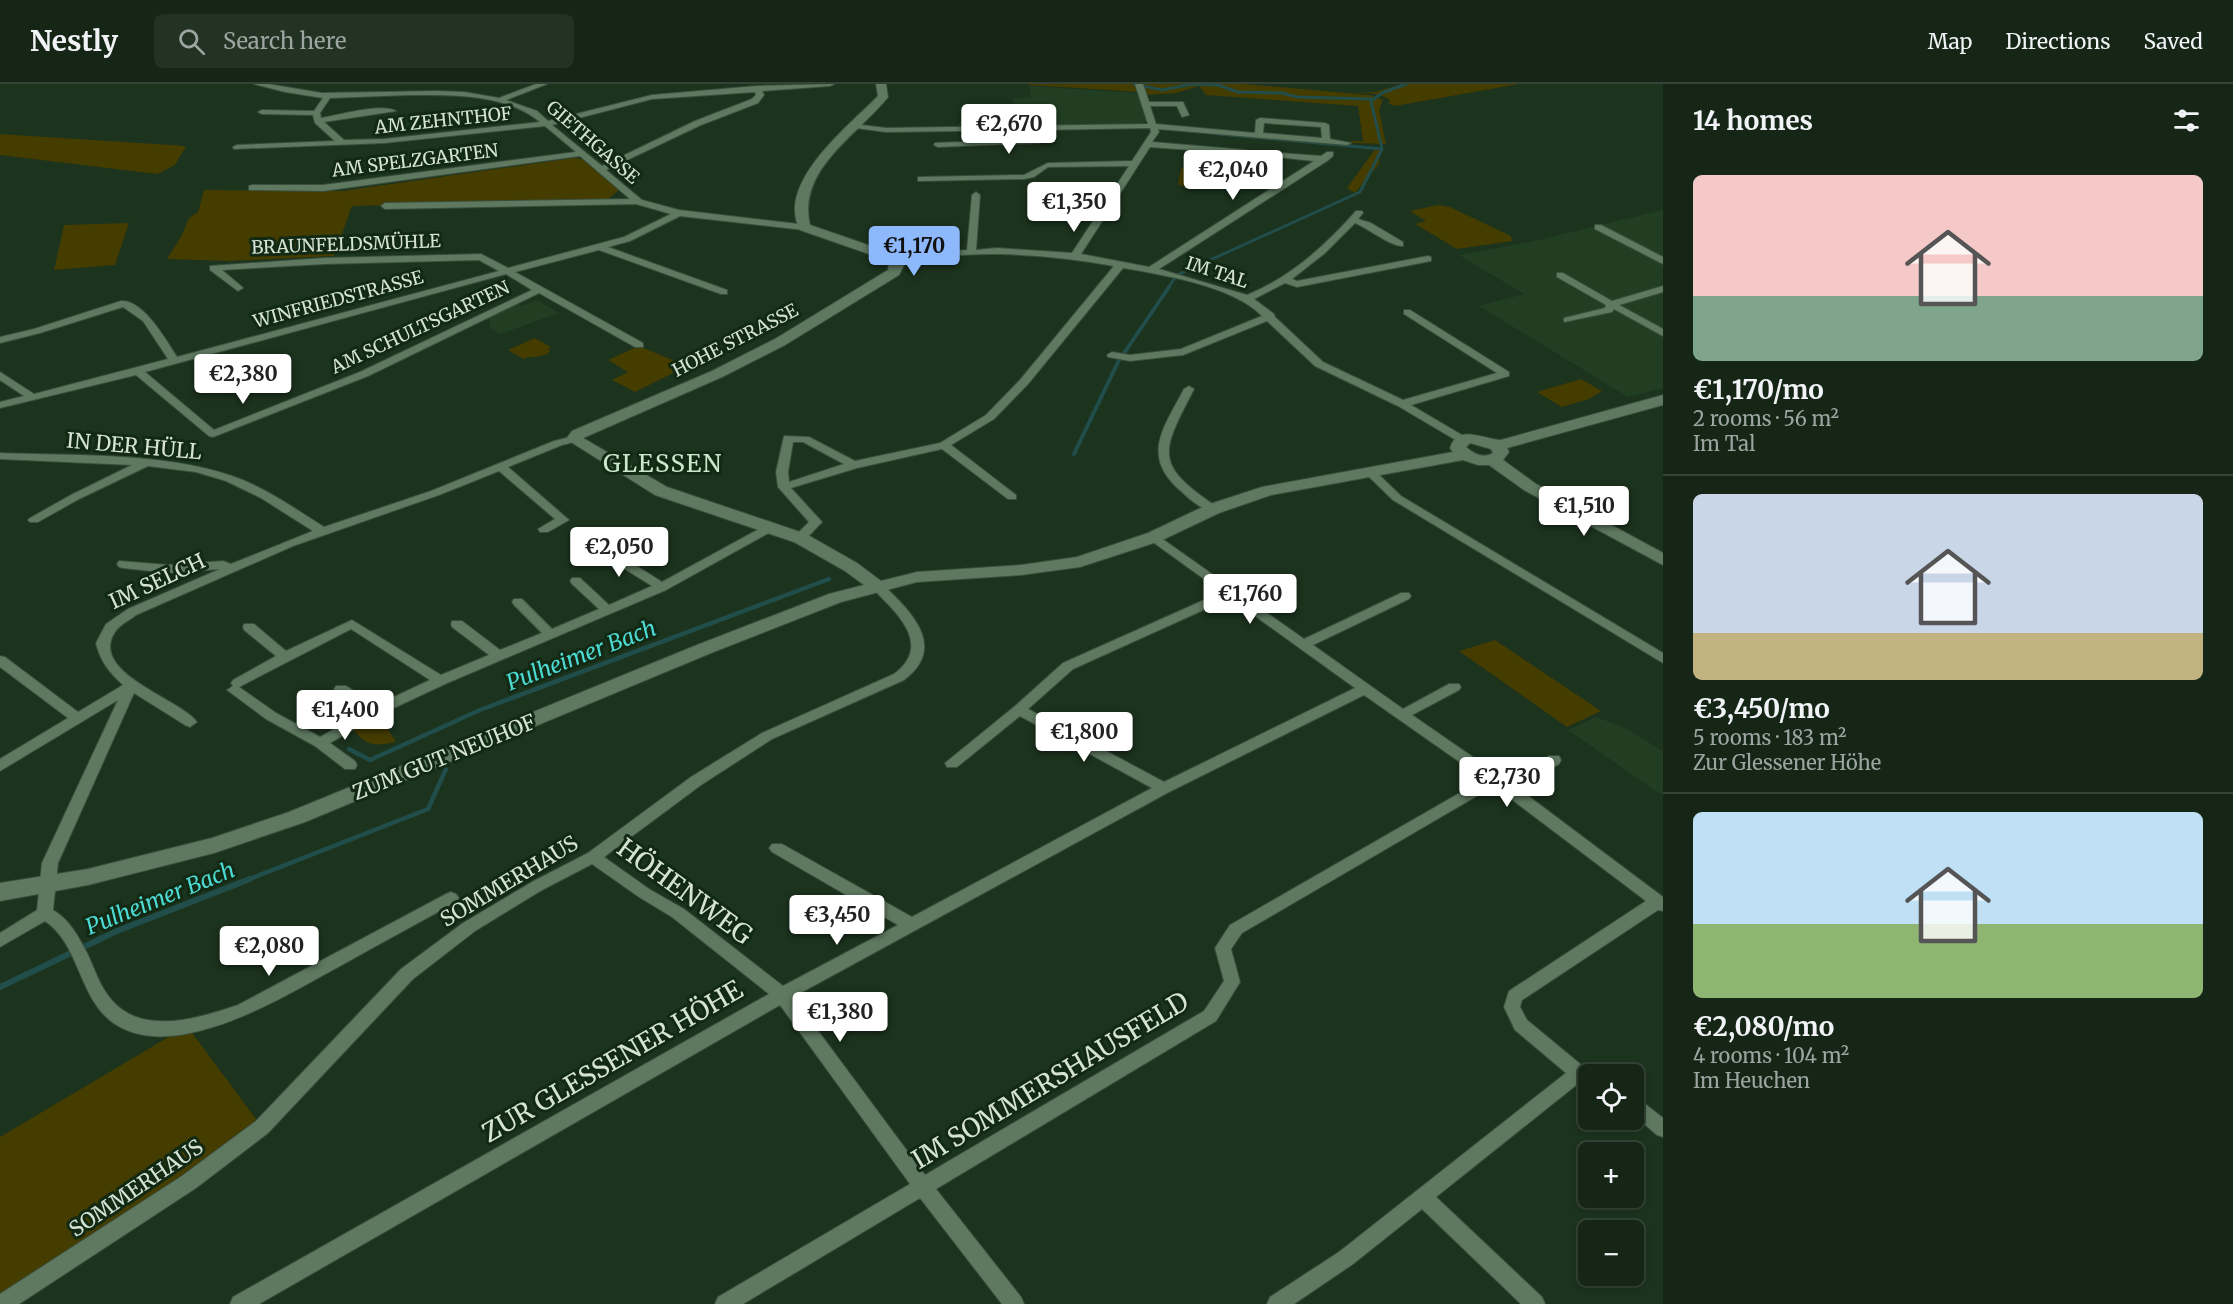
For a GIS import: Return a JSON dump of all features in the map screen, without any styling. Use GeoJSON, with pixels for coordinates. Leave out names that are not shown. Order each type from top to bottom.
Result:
{"type":"FeatureCollection","features":[{"type":"Feature","properties":{"kind":"main road"},"geometry":{"type":"LineString","coordinates":[[881,84],[883,97],[820,161],[803,190],[799,212],[804,227],[887,255],[896,262],[894,272]]}},
{"type":"Feature","properties":{"kind":"main road","name":"HOHE STRASSE"},"geometry":{"type":"LineString","coordinates":[[574,439],[578,434],[717,374],[780,342],[894,272]]}},
{"type":"Feature","properties":{"kind":"main road"},"geometry":{"type":"LineString","coordinates":[[1463,447],[1475,459],[1663,400]]}},
{"type":"Feature","properties":{"kind":"main road"},"geometry":{"type":"LineString","coordinates":[[574,439],[661,491],[800,538],[851,567],[877,586]]}},
{"type":"Feature","properties":{"kind":"main road","name":"ZUM GUT NEUHOF"},"geometry":{"type":"LineString","coordinates":[[0,892],[48,885],[214,845],[297,817],[779,618],[835,598],[917,577],[1021,570],[1080,562],[1154,537],[1213,510],[1268,490],[1369,471],[1463,447]]}},
{"type":"Feature","properties":{"kind":"main road"},"geometry":{"type":"LineString","coordinates":[[1494,453],[1530,487],[1663,560]]}},
{"type":"Feature","properties":{"kind":"street","name":"GIETHGASSE"},"geometry":{"type":"LineString","coordinates":[[258,84],[328,96],[412,88],[503,98],[524,105],[581,154],[603,169],[636,201],[679,213],[804,227]]}},
{"type":"Feature","properties":{"kind":"street"},"geometry":{"type":"LineString","coordinates":[[466,84],[468,94]]}},
{"type":"Feature","properties":{"kind":"street"},"geometry":{"type":"LineString","coordinates":[[503,98],[543,84]]}},
{"type":"Feature","properties":{"kind":"street","name":"AM ZEHNTHOF"},"geometry":{"type":"LineString","coordinates":[[237,147],[384,141],[545,124],[652,97],[830,84]]}},
{"type":"Feature","properties":{"kind":"street"},"geometry":{"type":"LineString","coordinates":[[1075,256],[1155,132],[1155,126],[1139,84]]}},
{"type":"Feature","properties":{"kind":"street"},"geometry":{"type":"LineString","coordinates":[[603,169],[698,123],[755,101],[760,95],[757,88]]}},
{"type":"Feature","properties":{"kind":"street"},"geometry":{"type":"LineString","coordinates":[[328,96],[317,117],[342,143]]}},
{"type":"Feature","properties":{"kind":"street"},"geometry":{"type":"LineString","coordinates":[[1147,104],[1180,104],[1185,116]]}},
{"type":"Feature","properties":{"kind":"street","name":"AM ZEHNTHOF"},"geometry":{"type":"LineString","coordinates":[[262,112],[317,117],[392,111]]}},
{"type":"Feature","properties":{"kind":"street"},"geometry":{"type":"LineString","coordinates":[[1259,135],[1260,120],[1325,125],[1326,141]]}},
{"type":"Feature","properties":{"kind":"street"},"geometry":{"type":"LineString","coordinates":[[855,126],[886,130],[1155,126],[1347,143]]}},
{"type":"Feature","properties":{"kind":"street"},"geometry":{"type":"LineString","coordinates":[[938,145],[1039,141],[1034,128]]}},
{"type":"Feature","properties":{"kind":"street"},"geometry":{"type":"LineString","coordinates":[[1147,144],[1246,152]]}},
{"type":"Feature","properties":{"kind":"street"},"geometry":{"type":"LineString","coordinates":[[1219,175],[1223,150]]}},
{"type":"Feature","properties":{"kind":"street"},"geometry":{"type":"LineString","coordinates":[[1151,270],[1327,156],[1257,153]]}},
{"type":"Feature","properties":{"kind":"street","name":"AM SPELZGARTEN"},"geometry":{"type":"LineString","coordinates":[[252,188],[323,188],[581,154]]}},
{"type":"Feature","properties":{"kind":"street"},"geometry":{"type":"LineString","coordinates":[[1026,186],[1030,176],[1038,168],[1048,165],[1136,163]]}},
{"type":"Feature","properties":{"kind":"street"},"geometry":{"type":"LineString","coordinates":[[921,179],[1030,176]]}},
{"type":"Feature","properties":{"kind":"street"},"geometry":{"type":"LineString","coordinates":[[971,253],[976,195]]}},
{"type":"Feature","properties":{"kind":"street"},"geometry":{"type":"LineString","coordinates":[[385,206],[636,201]]}},
{"type":"Feature","properties":{"kind":"street","name":"WINFRIEDSTRASSE"},"geometry":{"type":"LineString","coordinates":[[0,405],[138,371],[599,247],[627,239],[679,213]]}},
{"type":"Feature","properties":{"kind":"street"},"geometry":{"type":"LineString","coordinates":[[1247,298],[1266,292],[1312,259],[1356,216],[1400,244]]}},
{"type":"Feature","properties":{"kind":"street"},"geometry":{"type":"LineString","coordinates":[[1598,227],[1663,261]]}},
{"type":"Feature","properties":{"kind":"street"},"geometry":{"type":"LineString","coordinates":[[599,247],[724,292]]}},
{"type":"Feature","properties":{"kind":"street","name":"IM TAL"},"geometry":{"type":"LineString","coordinates":[[887,255],[919,256],[997,251],[1075,256],[1169,274],[1247,298],[1271,316],[1290,339],[1319,364],[1402,404],[1463,447]]}},
{"type":"Feature","properties":{"kind":"street","name":"BRAUNFELDSMÜHLE"},"geometry":{"type":"LineString","coordinates":[[238,288],[213,268],[473,256],[489,259],[508,272]]}},
{"type":"Feature","properties":{"kind":"street","name":"IM TAL"},"geometry":{"type":"LineString","coordinates":[[894,272],[919,256]]}},
{"type":"Feature","properties":{"kind":"street"},"geometry":{"type":"LineString","coordinates":[[1284,280],[1297,284],[1428,259]]}},
{"type":"Feature","properties":{"kind":"street"},"geometry":{"type":"LineString","coordinates":[[784,487],[854,465],[944,445],[990,417],[1024,382],[1121,264]]}},
{"type":"Feature","properties":{"kind":"street"},"geometry":{"type":"LineString","coordinates":[[508,272],[639,345]]}},
{"type":"Feature","properties":{"kind":"street"},"geometry":{"type":"LineString","coordinates":[[1560,275],[1663,333]]}},
{"type":"Feature","properties":{"kind":"street","name":"AM SCHULTSGARTEN"},"geometry":{"type":"LineString","coordinates":[[138,371],[213,434],[364,374],[541,289]]}},
{"type":"Feature","properties":{"kind":"street"},"geometry":{"type":"LineString","coordinates":[[1611,304],[1663,289]]}},
{"type":"Feature","properties":{"kind":"street"},"geometry":{"type":"LineString","coordinates":[[0,339],[37,332],[124,303],[147,319],[174,360]]}},
{"type":"Feature","properties":{"kind":"street"},"geometry":{"type":"LineString","coordinates":[[1567,320],[1609,310],[1611,304]]}},
{"type":"Feature","properties":{"kind":"street"},"geometry":{"type":"LineString","coordinates":[[1402,404],[1505,374],[1407,312]]}},
{"type":"Feature","properties":{"kind":"street"},"geometry":{"type":"LineString","coordinates":[[1112,355],[1130,358],[1183,352],[1271,316]]}},
{"type":"Feature","properties":{"kind":"street"},"geometry":{"type":"LineString","coordinates":[[0,375],[32,397]]}},
{"type":"Feature","properties":{"kind":"street"},"geometry":{"type":"LineString","coordinates":[[1189,389],[1167,432],[1161,459],[1170,477],[1197,500],[1213,510]]}},
{"type":"Feature","properties":{"kind":"street"},"geometry":{"type":"LineString","coordinates":[[800,538],[816,522],[784,487],[782,472],[788,438],[806,439],[854,465]]}},
{"type":"Feature","properties":{"kind":"street","name":"HOHE STRASSE"},"geometry":{"type":"LineString","coordinates":[[322,531],[409,503],[558,443],[574,439]]}},
{"type":"Feature","properties":{"kind":"street"},"geometry":{"type":"LineString","coordinates":[[944,445],[1012,497]]}},
{"type":"Feature","properties":{"kind":"street","name":"IN DER HÜLL"},"geometry":{"type":"LineString","coordinates":[[0,456],[146,463],[196,469],[230,479],[265,496],[322,531]]}},
{"type":"Feature","properties":{"kind":"street"},"geometry":{"type":"LineString","coordinates":[[34,520],[146,463]]}},
{"type":"Feature","properties":{"kind":"street"},"geometry":{"type":"LineString","coordinates":[[501,467],[563,520],[544,529]]}},
{"type":"Feature","properties":{"kind":"street"},"geometry":{"type":"LineString","coordinates":[[1369,471],[1397,498],[1663,659]]}},
{"type":"Feature","properties":{"kind":"street"},"geometry":{"type":"LineString","coordinates":[[320,742],[376,711],[440,681],[662,587],[770,527]]}},
{"type":"Feature","properties":{"kind":"street","name":"IM SELCH"},"geometry":{"type":"LineString","coordinates":[[128,683],[103,654],[102,641],[112,622],[289,543],[322,531]]}},
{"type":"Feature","properties":{"kind":"street"},"geometry":{"type":"LineString","coordinates":[[1154,537],[1365,689],[1502,784],[1660,904],[1515,996],[1512,1007],[1521,1025],[1578,1070]]}},
{"type":"Feature","properties":{"kind":"street"},"geometry":{"type":"LineString","coordinates":[[592,543],[662,587]]}},
{"type":"Feature","properties":{"kind":"street"},"geometry":{"type":"LineString","coordinates":[[123,564],[169,569],[223,565],[233,569]]}},
{"type":"Feature","properties":{"kind":"street"},"geometry":{"type":"LineString","coordinates":[[576,581],[608,611]]}},
{"type":"Feature","properties":{"kind":"street","name":"SOMMERHAUS"},"geometry":{"type":"LineString","coordinates":[[2,1304],[189,1182],[262,1127],[407,974],[469,927],[537,886],[593,857],[696,781],[767,736],[899,677],[914,664],[919,651],[915,632],[897,606],[877,586]]}},
{"type":"Feature","properties":{"kind":"street"},"geometry":{"type":"LineString","coordinates":[[952,763],[1019,710],[1068,666],[1230,593]]}},
{"type":"Feature","properties":{"kind":"street"},"geometry":{"type":"LineString","coordinates":[[1305,645],[1405,596]]}},
{"type":"Feature","properties":{"kind":"street"},"geometry":{"type":"LineString","coordinates":[[518,602],[551,635]]}},
{"type":"Feature","properties":{"kind":"street"},"geometry":{"type":"LineString","coordinates":[[350,765],[320,742],[271,716],[236,686],[285,657],[352,624],[440,681]]}},
{"type":"Feature","properties":{"kind":"street"},"geometry":{"type":"LineString","coordinates":[[457,624],[499,656]]}},
{"type":"Feature","properties":{"kind":"street"},"geometry":{"type":"LineString","coordinates":[[249,627],[285,657]]}},
{"type":"Feature","properties":{"kind":"street"},"geometry":{"type":"LineString","coordinates":[[0,660],[77,718]]}},
{"type":"Feature","properties":{"kind":"street"},"geometry":{"type":"LineString","coordinates":[[0,766],[128,683]]}},
{"type":"Feature","properties":{"kind":"street"},"geometry":{"type":"LineString","coordinates":[[128,683],[190,722]]}},
{"type":"Feature","properties":{"kind":"street"},"geometry":{"type":"LineString","coordinates":[[45,913],[50,863],[128,683]]}},
{"type":"Feature","properties":{"kind":"street"},"geometry":{"type":"LineString","coordinates":[[1402,715],[1454,687]]}},
{"type":"Feature","properties":{"kind":"street"},"geometry":{"type":"LineString","coordinates":[[341,689],[376,711]]}},
{"type":"Feature","properties":{"kind":"street","name":"ZUR GLESSENER HÖHE"},"geometry":{"type":"LineString","coordinates":[[240,1304],[782,995],[1164,788],[1365,689]]}},
{"type":"Feature","properties":{"kind":"street"},"geometry":{"type":"LineString","coordinates":[[1019,710],[1164,788]]}},
{"type":"Feature","properties":{"kind":"street","name":"IM SOMMERSHAUSFELD"},"geometry":{"type":"LineString","coordinates":[[730,1303],[1210,1016],[1232,982],[1223,948],[1236,928],[1502,784],[1554,760]]}},
{"type":"Feature","properties":{"kind":"street"},"geometry":{"type":"LineString","coordinates":[[777,848],[912,925]]}},
{"type":"Feature","properties":{"kind":"street","name":"HÖHENWEG"},"geometry":{"type":"LineString","coordinates":[[593,857],[644,893],[678,913],[782,995],[924,1188],[1014,1304]]}},
{"type":"Feature","properties":{"kind":"street"},"geometry":{"type":"LineString","coordinates":[[45,913],[64,926],[87,968],[93,987],[107,1007],[130,1024],[171,1029],[213,1020],[244,1010],[451,898]]}},
{"type":"Feature","properties":{"kind":"street"},"geometry":{"type":"LineString","coordinates":[[0,941],[45,913]]}},
{"type":"Feature","properties":{"kind":"street"},"geometry":{"type":"LineString","coordinates":[[1277,1304],[1347,1258],[1423,1197],[1578,1080]]}},
{"type":"Feature","properties":{"kind":"street"},"geometry":{"type":"LineString","coordinates":[[1644,1113],[1663,1129]]}},
{"type":"Feature","properties":{"kind":"street"},"geometry":{"type":"LineString","coordinates":[[1423,1197],[1535,1304]]}},
{"type":"Feature","properties":{"kind":"shaded area"},"geometry":{"type":"Polygon","coordinates":[[[1029,84],[1136,84],[1139,92],[1028,85],[1029,84]]]}},
{"type":"Feature","properties":{"kind":"shaded area"},"geometry":{"type":"Polygon","coordinates":[[[1142,84],[1243,84],[1370,95],[1383,100],[1379,110],[1386,144],[1350,143],[1350,141],[1363,141],[1358,106],[1206,95],[1199,86],[1176,93],[1146,95],[1142,84]]]}},
{"type":"Feature","properties":{"kind":"shaded area"},"geometry":{"type":"Polygon","coordinates":[[[1402,84],[1519,84],[1395,106],[1389,104],[1390,100],[1382,96],[1351,92],[1375,92],[1402,84]]]}},
{"type":"Feature","properties":{"kind":"shaded area"},"geometry":{"type":"Polygon","coordinates":[[[1029,86],[1137,93],[1149,120],[1143,123],[956,127],[973,104],[1013,106],[1014,98],[1031,98],[1029,86]]]}},
{"type":"Feature","properties":{"kind":"shaded area"},"geometry":{"type":"Polygon","coordinates":[[[0,134],[186,146],[175,165],[157,174],[0,155],[0,134]]]}},
{"type":"Feature","properties":{"kind":"shaded area"},"geometry":{"type":"Polygon","coordinates":[[[1376,148],[1380,148],[1379,164],[1355,193],[1347,188],[1376,148]]]}},
{"type":"Feature","properties":{"kind":"shaded area"},"geometry":{"type":"Polygon","coordinates":[[[574,158],[582,159],[619,190],[607,200],[352,206],[334,256],[229,261],[167,259],[182,235],[189,218],[198,212],[204,190],[342,191],[574,158]]]}},
{"type":"Feature","properties":{"kind":"shaded area"},"geometry":{"type":"Polygon","coordinates":[[[1181,168],[1204,170],[1201,189],[1178,185],[1181,168]]]}},
{"type":"Feature","properties":{"kind":"shaded area"},"geometry":{"type":"Polygon","coordinates":[[[1438,205],[1450,207],[1511,236],[1512,241],[1457,249],[1415,224],[1426,221],[1410,211],[1438,205]]]}},
{"type":"Feature","properties":{"kind":"shaded area"},"geometry":{"type":"Polygon","coordinates":[[[1663,210],[1663,388],[1628,397],[1479,306],[1524,294],[1459,255],[1530,242],[1663,210]]]}},
{"type":"Feature","properties":{"kind":"shaded area"},"geometry":{"type":"Polygon","coordinates":[[[129,223],[115,265],[54,270],[64,225],[129,223]]]}},
{"type":"Feature","properties":{"kind":"shaded area"},"geometry":{"type":"Polygon","coordinates":[[[537,300],[559,313],[500,334],[490,328],[490,317],[517,303],[522,306],[537,300]]]}},
{"type":"Feature","properties":{"kind":"shaded area"},"geometry":{"type":"Polygon","coordinates":[[[535,338],[551,347],[548,353],[524,359],[508,350],[535,338]]]}},
{"type":"Feature","properties":{"kind":"shaded area"},"geometry":{"type":"Polygon","coordinates":[[[639,346],[687,366],[635,392],[612,380],[628,372],[608,360],[639,346]]]}},
{"type":"Feature","properties":{"kind":"shaded area"},"geometry":{"type":"Polygon","coordinates":[[[1581,379],[1602,391],[1589,399],[1562,407],[1537,392],[1581,379]]]}},
{"type":"Feature","properties":{"kind":"shaded area"},"geometry":{"type":"Polygon","coordinates":[[[1495,640],[1601,711],[1567,727],[1459,651],[1495,640]]]}},
{"type":"Feature","properties":{"kind":"shaded area"},"geometry":{"type":"Polygon","coordinates":[[[379,716],[396,742],[372,744],[363,740],[354,730],[379,716]]]}},
{"type":"Feature","properties":{"kind":"shaded area"},"geometry":{"type":"Polygon","coordinates":[[[1596,717],[1623,727],[1663,751],[1663,796],[1568,730],[1596,717]]]}},
{"type":"Feature","properties":{"kind":"shaded area"},"geometry":{"type":"Polygon","coordinates":[[[187,1026],[262,1127],[0,1304],[0,1137],[187,1026]]]}},
{"type":"Feature","properties":{"kind":"waterway"},"geometry":{"type":"LineString","coordinates":[[1134,84],[1162,90],[1193,84],[1218,85],[1238,92],[1282,93],[1297,97],[1372,99]]}},
{"type":"Feature","properties":{"kind":"waterway","name":"Pulheimer Bach"},"geometry":{"type":"LineString","coordinates":[[1382,149],[1371,101],[1382,93],[1406,84]]}},
{"type":"Feature","properties":{"kind":"waterway"},"geometry":{"type":"LineString","coordinates":[[1218,134],[1382,149]]}},
{"type":"Feature","properties":{"kind":"waterway","name":"Pulheimer Bach"},"geometry":{"type":"LineString","coordinates":[[1168,288],[1177,275],[1360,192],[1382,149]]}},
{"type":"Feature","properties":{"kind":"waterway","name":"Pulheimer Bach"},"geometry":{"type":"LineString","coordinates":[[1074,454],[1118,362],[1169,287]]}},
{"type":"Feature","properties":{"kind":"waterway","name":"Pulheimer Bach"},"geometry":{"type":"LineString","coordinates":[[349,749],[370,760],[480,710],[829,579]]}},
{"type":"Feature","properties":{"kind":"waterway","name":"Pulheimer Bach"},"geometry":{"type":"LineString","coordinates":[[247,880],[428,809],[446,769]]}},
{"type":"Feature","properties":{"kind":"waterway","name":"Pulheimer Bach"},"geometry":{"type":"LineString","coordinates":[[0,987],[117,931],[250,879]]}},
{"type":"Feature","properties":{"kind":"district","name":"GLESSEN"},"geometry":{"type":"Point","coordinates":[663,463]}}]}
